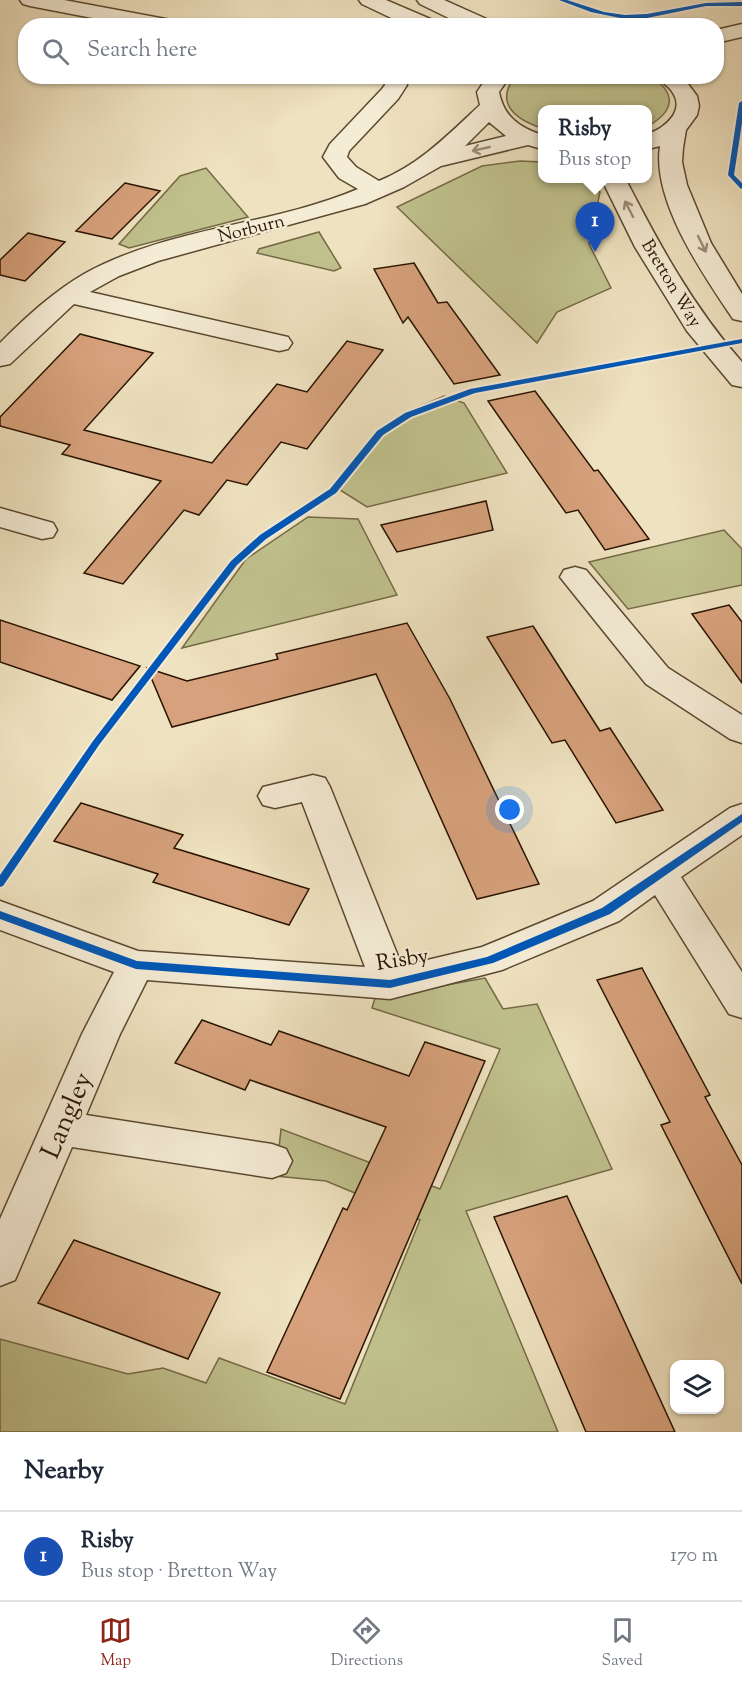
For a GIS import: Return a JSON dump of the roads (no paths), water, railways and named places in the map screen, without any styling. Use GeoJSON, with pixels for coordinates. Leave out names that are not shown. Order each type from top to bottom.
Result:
{"type":"FeatureCollection","features":[{"type":"Feature","properties":{"kind":"street"},"geometry":{"type":"LineString","coordinates":[[30,0],[128,18]]}},
{"type":"Feature","properties":{"kind":"street"},"geometry":{"type":"LineString","coordinates":[[369,0],[409,18]]}},
{"type":"Feature","properties":{"kind":"street"},"geometry":{"type":"LineString","coordinates":[[427,0],[466,18]]}},
{"type":"Feature","properties":{"kind":"street"},"geometry":{"type":"LineString","coordinates":[[377,189],[347,173],[338,165],[335,157],[339,149],[390,94],[396,84]]}},
{"type":"Feature","properties":{"kind":"street"},"geometry":{"type":"LineString","coordinates":[[494,84],[488,93],[489,109],[511,130],[536,140]]}},
{"type":"Feature","properties":{"kind":"street","name":"Bretton Way"},"geometry":{"type":"LineString","coordinates":[[684,84],[688,112],[675,129],[670,164],[679,198],[719,279],[742,313]]}},
{"type":"Feature","properties":{"kind":"street","name":"Norburn"},"geometry":{"type":"LineString","coordinates":[[434,160],[489,109]]}},
{"type":"Feature","properties":{"kind":"street"},"geometry":{"type":"LineString","coordinates":[[652,140],[675,129]]}},
{"type":"Feature","properties":{"kind":"street","name":"Norburn"},"geometry":{"type":"LineString","coordinates":[[2,354],[69,295],[108,272],[162,250],[310,213],[377,189],[434,160],[536,140]]}},
{"type":"Feature","properties":{"kind":"street","name":"Bretton Way"},"geometry":{"type":"LineString","coordinates":[[616,183],[648,247],[700,331],[742,379]]}},
{"type":"Feature","properties":{"kind":"street"},"geometry":{"type":"LineString","coordinates":[[69,295],[279,343]]}},
{"type":"Feature","properties":{"kind":"street"},"geometry":{"type":"LineString","coordinates":[[0,517],[42,530]]}},
{"type":"Feature","properties":{"kind":"street"},"geometry":{"type":"LineString","coordinates":[[575,577],[657,676],[742,731]]}},
{"type":"Feature","properties":{"kind":"street","name":"Risby"},"geometry":{"type":"LineString","coordinates":[[275,796],[313,787],[390,984]]}},
{"type":"Feature","properties":{"kind":"street","name":"Risby"},"geometry":{"type":"LineString","coordinates":[[0,915],[136,965],[390,984],[489,960],[606,911],[661,875],[742,816]]}},
{"type":"Feature","properties":{"kind":"street"},"geometry":{"type":"LineString","coordinates":[[661,875],[742,1003]]}},
{"type":"Feature","properties":{"kind":"street","name":"Langley"},"geometry":{"type":"LineString","coordinates":[[0,1266],[101,1034],[136,965]]}},
{"type":"Feature","properties":{"kind":"street"},"geometry":{"type":"LineString","coordinates":[[60,1128],[272,1161]]}},
{"type":"Feature","properties":{"kind":"place","name":"Risby"},"geometry":{"type":"Point","coordinates":[595,252]}}]}
